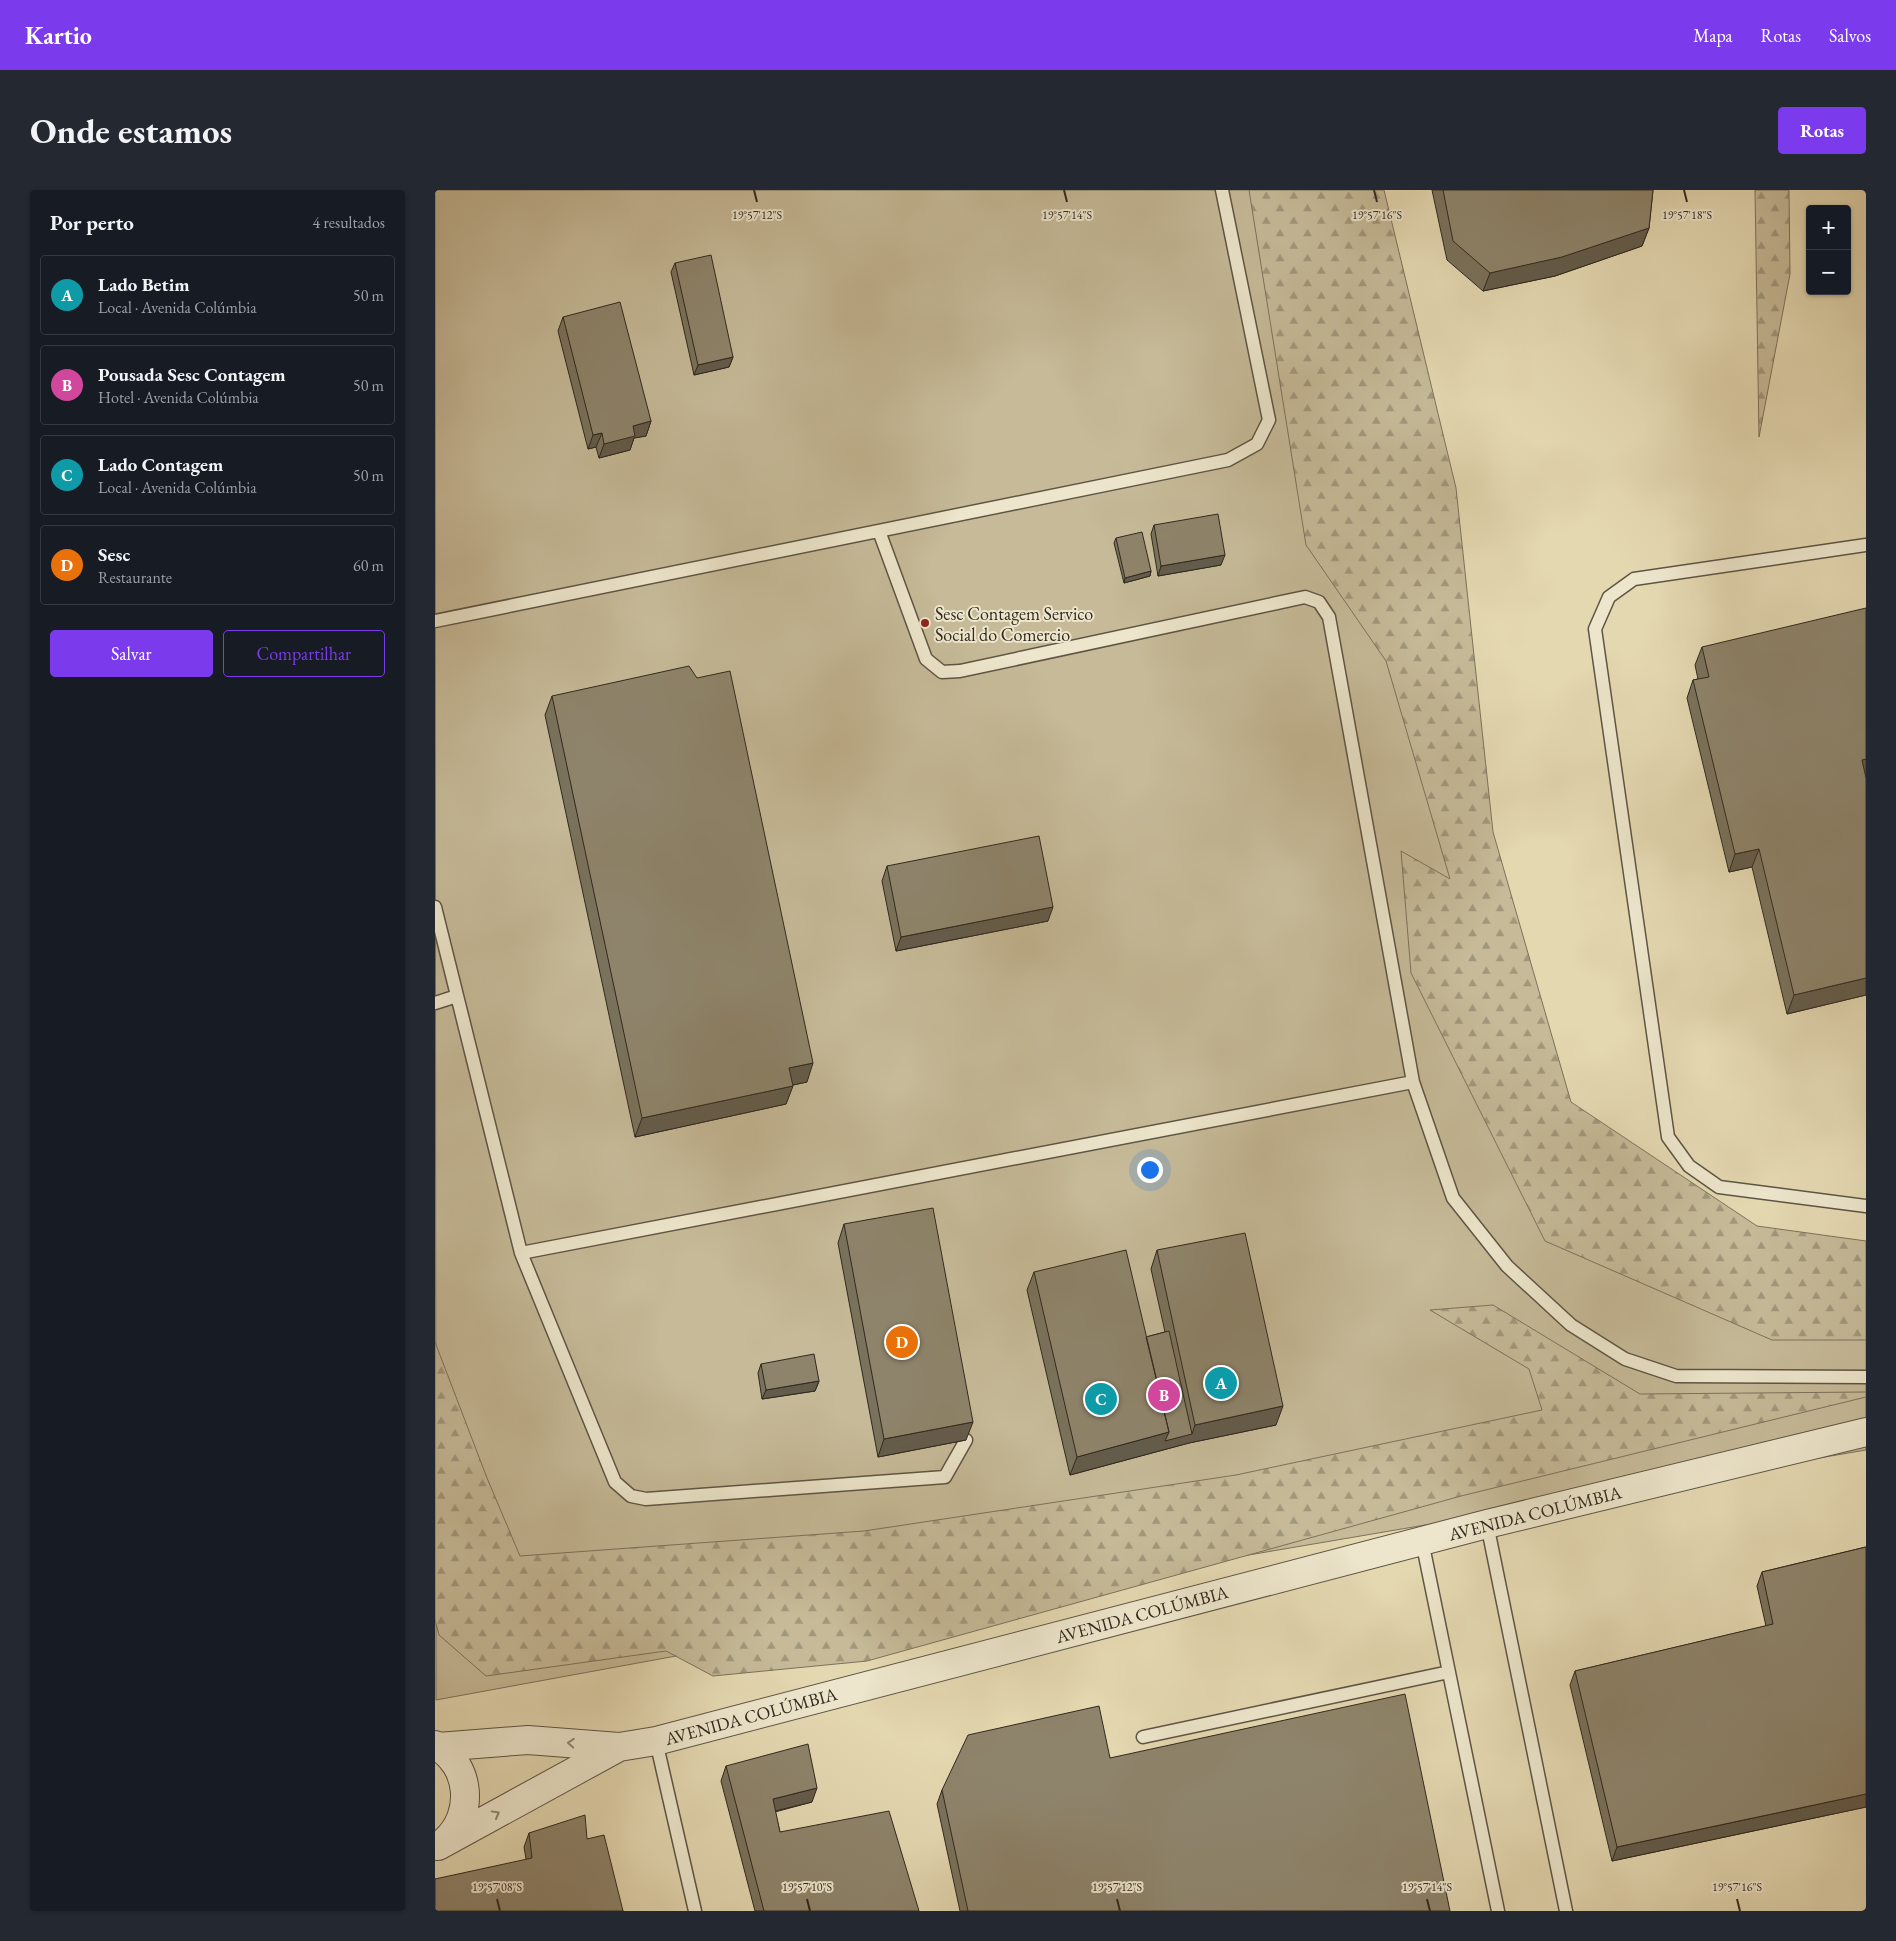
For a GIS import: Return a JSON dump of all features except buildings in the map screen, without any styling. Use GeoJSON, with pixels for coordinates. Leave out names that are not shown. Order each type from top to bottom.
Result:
{"type":"FeatureCollection","features":[{"type":"Feature","properties":{"kind":"street","name":"AVENIDA COLÚMBIA"},"geometry":{"type":"LineString","coordinates":[[437,1847],[619,1747],[656,1741],[1487,1524],[1866,1432]]}},
{"type":"Feature","properties":{"kind":"street"},"geometry":{"type":"LineString","coordinates":[[437,1746],[528,1740],[619,1747]]}},
{"type":"Feature","properties":{"kind":"street"},"geometry":{"type":"LineString","coordinates":[[437,1746],[453,1760],[465,1783],[466,1801],[462,1819],[452,1834],[437,1847]]}},
{"type":"Feature","properties":{"kind":"lane"},"geometry":{"type":"LineString","coordinates":[[435,621],[1227,460],[1257,444],[1269,420],[1222,190]]}},
{"type":"Feature","properties":{"kind":"lane"},"geometry":{"type":"LineString","coordinates":[[879,531],[926,660],[942,672],[961,671],[1305,597],[1319,602],[1329,617],[1413,1082],[1453,1198],[1507,1266],[1571,1326],[1625,1359],[1675,1376],[1866,1377]]}},
{"type":"Feature","properties":{"kind":"lane"},"geometry":{"type":"LineString","coordinates":[[1866,545],[1634,579],[1609,597],[1595,628],[1668,1136],[1689,1166],[1719,1187],[1866,1206]]}},
{"type":"Feature","properties":{"kind":"lane"},"geometry":{"type":"LineString","coordinates":[[435,907],[521,1253],[615,1482],[631,1496],[646,1499],[945,1478],[966,1440]]}},
{"type":"Feature","properties":{"kind":"lane"},"geometry":{"type":"LineString","coordinates":[[435,1002],[457,996]]}},
{"type":"Feature","properties":{"kind":"lane"},"geometry":{"type":"LineString","coordinates":[[521,1253],[1413,1082]]}},
{"type":"Feature","properties":{"kind":"lane"},"geometry":{"type":"LineString","coordinates":[[1487,1524],[1566,1911]]}},
{"type":"Feature","properties":{"kind":"lane"},"geometry":{"type":"LineString","coordinates":[[1422,1541],[1498,1911]]}},
{"type":"Feature","properties":{"kind":"lane"},"geometry":{"type":"LineString","coordinates":[[1143,1737],[1449,1672]]}},
{"type":"Feature","properties":{"kind":"lane"},"geometry":{"type":"LineString","coordinates":[[656,1741],[695,1911]]}},
{"type":"Feature","properties":{"kind":"green space","name":"Sesc Contagem Servico Social do Comercio"},"geometry":{"type":"Polygon","coordinates":[[[435,190],[1314,190],[1514,1056],[1788,1296],[1866,1298],[1866,1450],[949,1606],[436,1700],[435,190]]]}},
{"type":"Feature","properties":{"kind":"green space"},"geometry":{"type":"Polygon","coordinates":[[[1249,190],[1384,190],[1456,488],[1493,832],[1571,1102],[1757,1226],[1866,1241],[1866,1340],[1772,1340],[1545,1241],[1411,973],[1401,851],[1450,879],[1386,661],[1306,545],[1249,190]]]}},
{"type":"Feature","properties":{"kind":"green space"},"geometry":{"type":"Polygon","coordinates":[[[1755,190],[1789,190],[1790,274],[1759,437],[1755,190]]]}},
{"type":"Feature","properties":{"kind":"green space"},"geometry":{"type":"Polygon","coordinates":[[[1493,1305],[1640,1394],[1866,1392],[1866,1397],[1461,1496],[867,1661],[713,1676],[666,1651],[486,1676],[439,1635],[435,1620],[435,1342],[487,1478],[520,1556],[864,1531],[1236,1475],[1542,1410],[1529,1369],[1430,1310],[1493,1305]]]}},
{"type":"Feature","properties":{"kind":"place","name":"Sesc Contagem Servico Social do Comercio"},"geometry":{"type":"Point","coordinates":[925,623]}},
{"type":"Feature","properties":{"kind":"place","name":"Sesc"},"geometry":{"type":"Point","coordinates":[902,1342]}},
{"type":"Feature","properties":{"kind":"place","name":"Lado Betim"},"geometry":{"type":"Point","coordinates":[1221,1383]}},
{"type":"Feature","properties":{"kind":"place","name":"Pousada Sesc Contagem"},"geometry":{"type":"Point","coordinates":[1164,1395]}},
{"type":"Feature","properties":{"kind":"place","name":"Lado Contagem"},"geometry":{"type":"Point","coordinates":[1101,1399]}}]}
